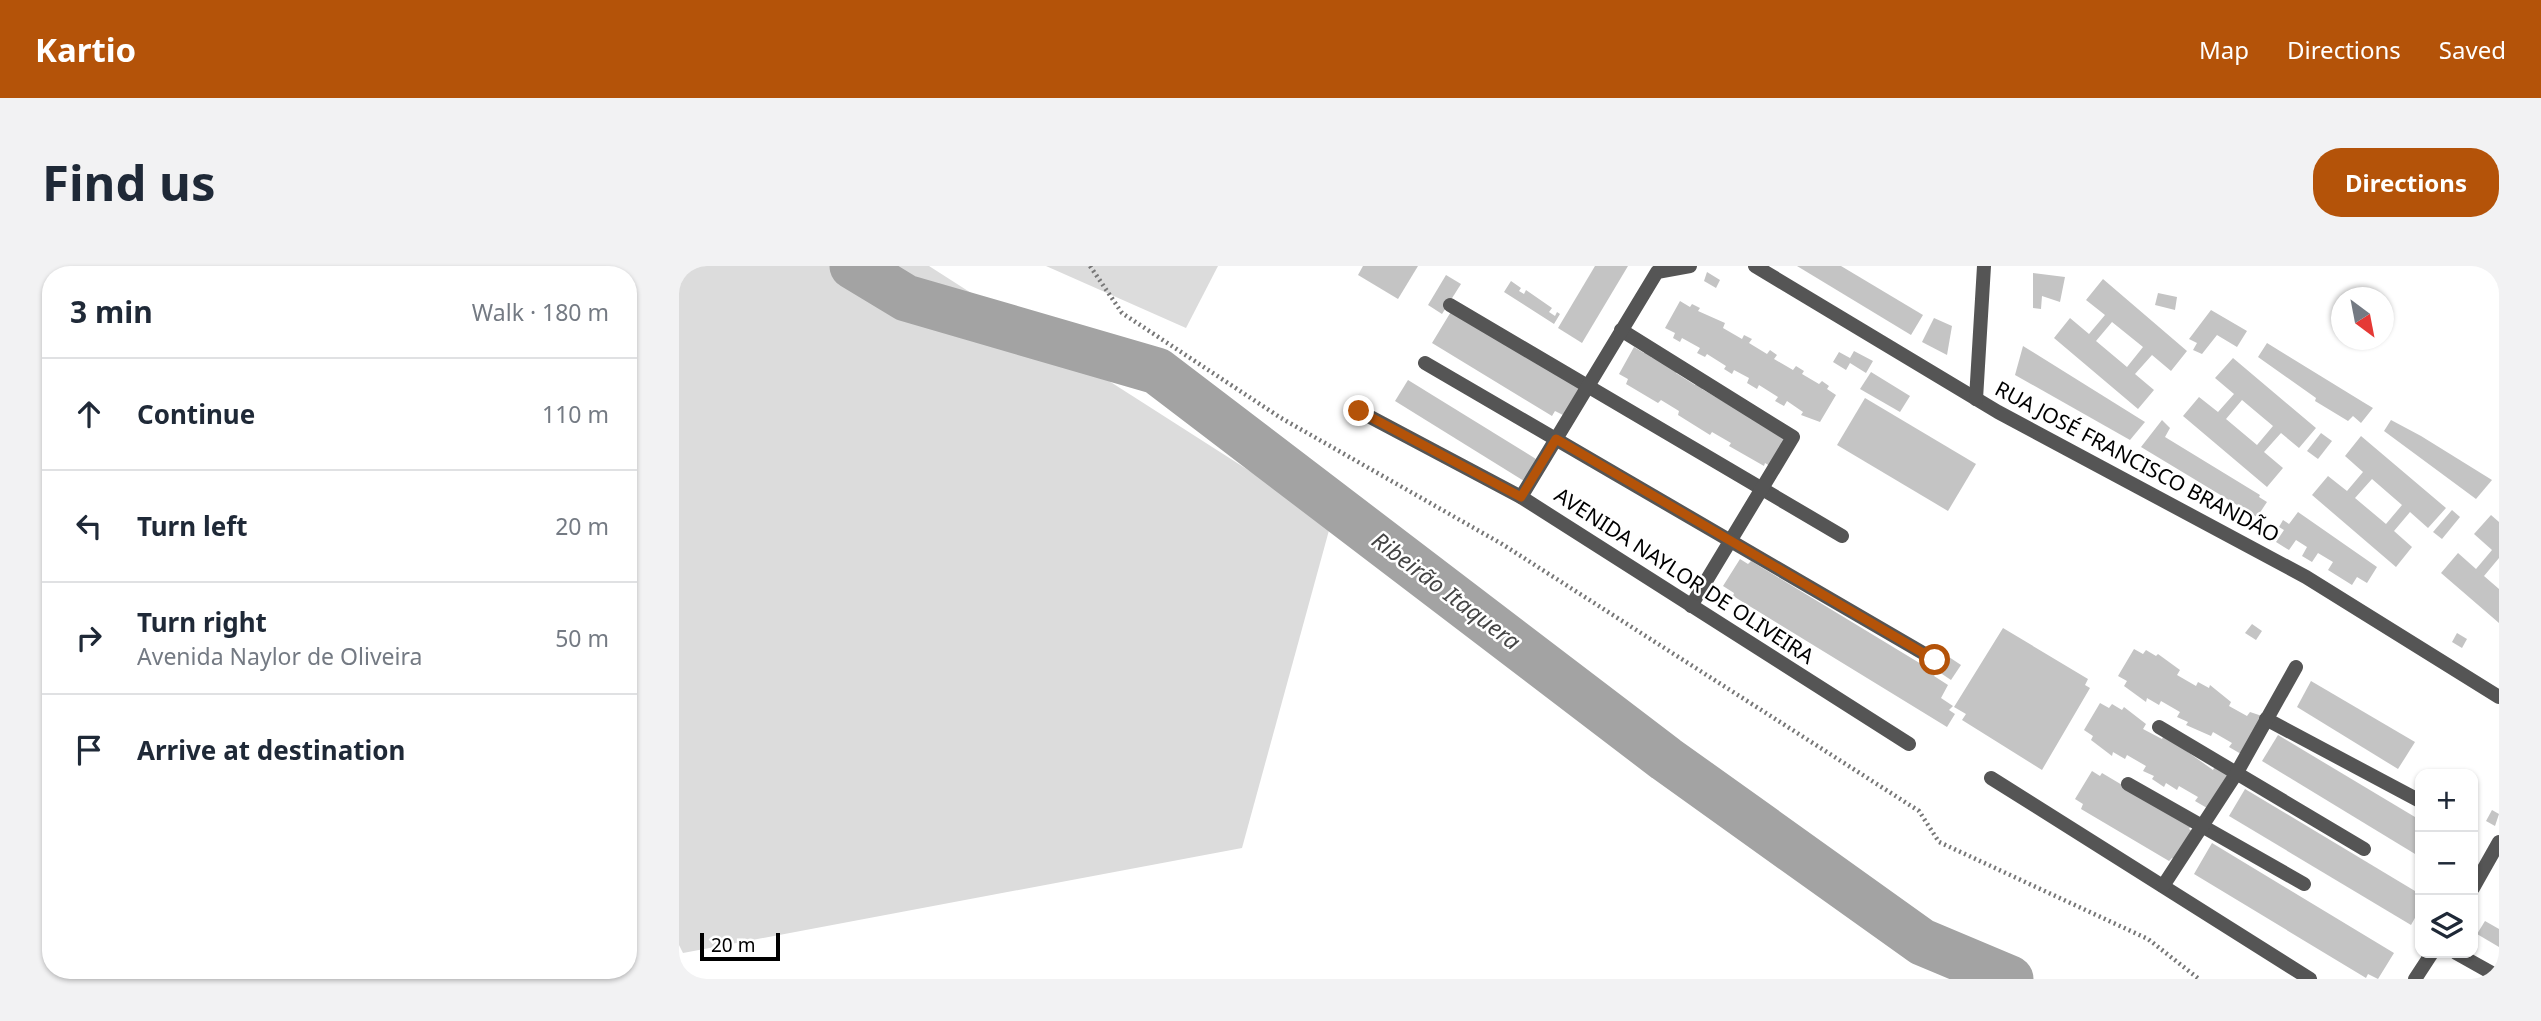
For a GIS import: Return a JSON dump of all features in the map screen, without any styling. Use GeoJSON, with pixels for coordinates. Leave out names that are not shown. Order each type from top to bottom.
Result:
{"type":"FeatureCollection","features":[{"type":"Feature","properties":{"kind":"street"},"geometry":{"type":"LineString","coordinates":[[1521,497],[1657,272],[1691,266]]}},
{"type":"Feature","properties":{"kind":"street","name":"RUA JOSÉ FRANCISCO BRANDÃO"},"geometry":{"type":"LineString","coordinates":[[1755,266],[1976,399],[2306,577],[2497,695]]}},
{"type":"Feature","properties":{"kind":"street"},"geometry":{"type":"LineString","coordinates":[[1976,399],[1984,266]]}},
{"type":"Feature","properties":{"kind":"street"},"geometry":{"type":"LineString","coordinates":[[1450,305],[1842,536]]}},
{"type":"Feature","properties":{"kind":"street"},"geometry":{"type":"LineString","coordinates":[[1621,330],[1793,437],[1691,606]]}},
{"type":"Feature","properties":{"kind":"street"},"geometry":{"type":"LineString","coordinates":[[1425,363],[1935,660]]}},
{"type":"Feature","properties":{"kind":"street","name":"AVENIDA NAYLOR DE OLIVEIRA"},"geometry":{"type":"LineString","coordinates":[[1359,411],[1521,497],[1909,744]]}},
{"type":"Feature","properties":{"kind":"street"},"geometry":{"type":"LineString","coordinates":[[2163,886],[2236,774],[2296,667]]}},
{"type":"Feature","properties":{"kind":"street"},"geometry":{"type":"LineString","coordinates":[[2497,695],[2499,711]]}},
{"type":"Feature","properties":{"kind":"street"},"geometry":{"type":"LineString","coordinates":[[2266,719],[2415,798]]}},
{"type":"Feature","properties":{"kind":"street"},"geometry":{"type":"LineString","coordinates":[[2159,727],[2364,849]]}},
{"type":"Feature","properties":{"kind":"street"},"geometry":{"type":"LineString","coordinates":[[1991,778],[2310,979]]}},
{"type":"Feature","properties":{"kind":"street"},"geometry":{"type":"LineString","coordinates":[[2128,784],[2304,884]]}},
{"type":"Feature","properties":{"kind":"street"},"geometry":{"type":"LineString","coordinates":[[2478,879],[2499,842]]}},
{"type":"Feature","properties":{"kind":"street"},"geometry":{"type":"LineString","coordinates":[[2415,979],[2430,958]]}},
{"type":"Feature","properties":{"kind":"street"},"geometry":{"type":"LineString","coordinates":[[2465,958],[2499,977]]}},
{"type":"Feature","properties":{"kind":"path"},"geometry":{"type":"LineString","coordinates":[[1090,266],[1122,313],[1282,418],[1502,544],[1919,811],[1939,842],[2148,940],[2199,979]]}},
{"type":"Feature","properties":{"kind":"shaded area"},"geometry":{"type":"Polygon","coordinates":[[[679,266],[929,266],[1331,523],[1242,848],[683,953],[679,945],[679,266]]]}},
{"type":"Feature","properties":{"kind":"shaded area"},"geometry":{"type":"Polygon","coordinates":[[[1046,266],[1218,266],[1186,328],[1046,266]]]}},
{"type":"Feature","properties":{"kind":"building"},"geometry":{"type":"Polygon","coordinates":[[[1363,266],[1418,266],[1398,299],[1358,275],[1363,266]]]}},
{"type":"Feature","properties":{"kind":"building"},"geometry":{"type":"Polygon","coordinates":[[[1595,266],[1628,266],[1582,343],[1558,328],[1595,266]]]}},
{"type":"Feature","properties":{"kind":"building"},"geometry":{"type":"Polygon","coordinates":[[[1797,266],[1841,266],[1923,315],[1911,335],[1797,266]]]}},
{"type":"Feature","properties":{"kind":"building"},"geometry":{"type":"Polygon","coordinates":[[[1707,272],[1720,280],[1716,288],[1704,281],[1707,272]]]}},
{"type":"Feature","properties":{"kind":"building"},"geometry":{"type":"Polygon","coordinates":[[[2033,273],[2065,277],[2060,302],[2042,296],[2041,309],[2033,308],[2033,273]]]}},
{"type":"Feature","properties":{"kind":"building"},"geometry":{"type":"Polygon","coordinates":[[[1446,275],[1461,284],[1442,314],[1428,305],[1446,275]]]}},
{"type":"Feature","properties":{"kind":"building"},"geometry":{"type":"Polygon","coordinates":[[[2103,279],[2187,351],[2171,371],[2152,355],[2135,374],[2154,390],[2138,409],[2054,338],[2070,318],[2089,334],[2105,315],[2086,300],[2103,279]],[[2112,322],[2096,341],[2127,367],[2143,347],[2112,322]]]}},
{"type":"Feature","properties":{"kind":"building"},"geometry":{"type":"Polygon","coordinates":[[[1511,281],[1521,288],[1519,291],[1524,294],[1526,290],[1552,308],[1549,312],[1555,316],[1557,312],[1560,314],[1554,324],[1504,292],[1511,281]]]}},
{"type":"Feature","properties":{"kind":"building"},"geometry":{"type":"Polygon","coordinates":[[[2158,293],[2177,297],[2175,310],[2155,305],[2158,293]]]}},
{"type":"Feature","properties":{"kind":"building"},"geometry":{"type":"Polygon","coordinates":[[[1680,301],[1690,307],[1692,304],[1700,308],[1698,311],[1725,323],[1723,328],[1742,339],[1744,335],[1752,339],[1749,343],[1767,354],[1770,350],[1777,355],[1774,359],[1793,370],[1796,366],[1804,371],[1802,374],[1819,384],[1822,381],[1829,386],[1827,389],[1836,395],[1820,422],[1801,415],[1803,412],[1787,401],[1784,406],[1775,401],[1778,397],[1759,385],[1757,389],[1747,383],[1749,378],[1734,370],[1732,374],[1724,369],[1726,366],[1707,354],[1705,357],[1697,353],[1700,348],[1682,338],[1680,342],[1673,338],[1675,333],[1665,328],[1680,301]]]}},
{"type":"Feature","properties":{"kind":"building"},"geometry":{"type":"Polygon","coordinates":[[[1452,310],[1580,388],[1563,415],[1555,411],[1552,416],[1432,343],[1452,310]]]}},
{"type":"Feature","properties":{"kind":"building"},"geometry":{"type":"Polygon","coordinates":[[[2211,310],[2247,331],[2237,347],[2217,335],[2202,354],[2193,350],[2197,343],[2189,339],[2211,310]]]}},
{"type":"Feature","properties":{"kind":"building"},"geometry":{"type":"Polygon","coordinates":[[[1934,318],[1952,326],[1947,355],[1922,342],[1934,318]]]}},
{"type":"Feature","properties":{"kind":"building"},"geometry":{"type":"Polygon","coordinates":[[[2267,343],[2373,408],[2361,423],[2353,416],[2348,421],[2315,401],[2316,398],[2258,357],[2267,343]]]}},
{"type":"Feature","properties":{"kind":"building"},"geometry":{"type":"Polygon","coordinates":[[[2023,346],[2145,422],[2130,440],[2015,375],[2023,346]]]}},
{"type":"Feature","properties":{"kind":"building"},"geometry":{"type":"Polygon","coordinates":[[[1634,347],[1644,353],[1646,349],[1653,354],[1651,357],[1679,369],[1676,373],[1695,385],[1698,381],[1705,385],[1702,389],[1789,440],[1773,468],[1765,463],[1764,466],[1729,446],[1731,443],[1712,432],[1710,435],[1678,415],[1679,411],[1661,400],[1658,403],[1626,384],[1628,379],[1619,374],[1634,347]]]}},
{"type":"Feature","properties":{"kind":"building"},"geometry":{"type":"Polygon","coordinates":[[[1854,351],[1873,361],[1866,373],[1850,363],[1846,370],[1833,362],[1839,352],[1850,358],[1854,351]]]}},
{"type":"Feature","properties":{"kind":"building"},"geometry":{"type":"Polygon","coordinates":[[[2233,358],[2316,428],[2299,448],[2281,433],[2264,452],[2283,468],[2267,487],[2183,416],[2199,397],[2218,412],[2234,394],[2215,378],[2233,358]],[[2242,400],[2226,419],[2257,445],[2273,426],[2242,400]]]}},
{"type":"Feature","properties":{"kind":"building"},"geometry":{"type":"Polygon","coordinates":[[[1871,372],[1910,396],[1900,412],[1860,389],[1871,372]]]}},
{"type":"Feature","properties":{"kind":"building"},"geometry":{"type":"Polygon","coordinates":[[[1408,380],[1536,459],[1524,481],[1395,401],[1408,380]]]}},
{"type":"Feature","properties":{"kind":"building"},"geometry":{"type":"Polygon","coordinates":[[[1865,398],[1976,464],[1948,511],[1837,445],[1865,398]]]}},
{"type":"Feature","properties":{"kind":"building"},"geometry":{"type":"Polygon","coordinates":[[[2162,420],[2170,428],[2165,437],[2260,495],[2259,497],[2267,502],[2257,517],[2141,447],[2162,420]]]}},
{"type":"Feature","properties":{"kind":"building"},"geometry":{"type":"Polygon","coordinates":[[[2391,420],[2492,480],[2476,499],[2384,431],[2391,420]]]}},
{"type":"Feature","properties":{"kind":"building"},"geometry":{"type":"Polygon","coordinates":[[[2321,433],[2332,441],[2318,459],[2307,451],[2321,433]]]}},
{"type":"Feature","properties":{"kind":"building"},"geometry":{"type":"Polygon","coordinates":[[[2361,436],[2446,508],[2428,528],[2410,512],[2394,531],[2412,547],[2396,567],[2312,495],[2328,476],[2347,491],[2363,472],[2345,456],[2361,436]],[[2372,479],[2355,498],[2386,524],[2402,505],[2372,479]]]}},
{"type":"Feature","properties":{"kind":"building"},"geometry":{"type":"Polygon","coordinates":[[[2452,510],[2460,517],[2442,539],[2433,532],[2452,510]]]}},
{"type":"Feature","properties":{"kind":"building"},"geometry":{"type":"Polygon","coordinates":[[[2298,512],[2377,567],[2367,583],[2357,577],[2352,585],[2328,570],[2333,562],[2318,553],[2312,562],[2302,556],[2307,547],[2296,540],[2289,550],[2276,542],[2284,530],[2279,527],[2283,520],[2289,524],[2298,512]]]}},
{"type":"Feature","properties":{"kind":"building"},"geometry":{"type":"Polygon","coordinates":[[[2491,515],[2499,522],[2499,558],[2484,576],[2499,589],[2499,623],[2441,573],[2458,553],[2476,569],[2492,550],[2474,534],[2491,515]]]}},
{"type":"Feature","properties":{"kind":"building"},"geometry":{"type":"Polygon","coordinates":[[[1740,559],[1748,564],[1751,561],[1936,673],[1934,676],[1948,685],[1941,698],[1953,706],[1949,710],[1955,714],[1947,727],[1733,596],[1734,593],[1723,586],[1740,559]]]}},
{"type":"Feature","properties":{"kind":"building"},"geometry":{"type":"Polygon","coordinates":[[[2252,624],[2262,631],[2256,640],[2245,633],[2252,624]]]}},
{"type":"Feature","properties":{"kind":"building"},"geometry":{"type":"Polygon","coordinates":[[[2003,628],[2088,679],[2085,685],[2090,688],[2042,770],[1962,720],[1966,714],[1954,707],[2003,628]]]}},
{"type":"Feature","properties":{"kind":"building"},"geometry":{"type":"Polygon","coordinates":[[[2457,633],[2467,639],[2462,648],[2452,642],[2457,633]]]}},
{"type":"Feature","properties":{"kind":"building"},"geometry":{"type":"Polygon","coordinates":[[[2134,649],[2143,654],[2146,650],[2156,656],[2158,654],[2180,670],[2177,675],[2196,686],[2198,682],[2209,688],[2210,685],[2231,702],[2229,706],[2247,716],[2250,712],[2262,716],[2241,754],[2229,747],[2232,743],[2213,732],[2211,736],[2186,725],[2188,722],[2177,717],[2180,712],[2161,701],[2159,705],[2147,698],[2146,702],[2124,686],[2127,681],[2118,676],[2134,649]]]}},
{"type":"Feature","properties":{"kind":"building"},"geometry":{"type":"Polygon","coordinates":[[[1946,655],[1961,665],[1951,680],[1936,670],[1946,655]]]}},
{"type":"Feature","properties":{"kind":"building"},"geometry":{"type":"Polygon","coordinates":[[[2311,681],[2415,742],[2398,769],[2297,707],[2311,681]]]}},
{"type":"Feature","properties":{"kind":"building"},"geometry":{"type":"Polygon","coordinates":[[[2100,703],[2109,708],[2112,704],[2122,710],[2124,707],[2146,724],[2143,729],[2162,739],[2164,735],[2213,770],[2215,766],[2231,772],[2207,808],[2195,801],[2198,797],[2179,786],[2177,790],[2166,783],[2164,787],[2152,779],[2154,776],[2143,771],[2146,766],[2127,755],[2125,759],[2113,752],[2112,756],[2091,740],[2093,736],[2084,730],[2100,703]]]}},
{"type":"Feature","properties":{"kind":"building"},"geometry":{"type":"Polygon","coordinates":[[[2278,735],[2415,817],[2415,854],[2262,761],[2278,735]]]}},
{"type":"Feature","properties":{"kind":"building"},"geometry":{"type":"Polygon","coordinates":[[[2092,771],[2100,776],[2102,773],[2191,826],[2189,829],[2197,834],[2178,862],[2172,858],[2169,861],[2081,809],[2083,804],[2075,799],[2092,771]]]}},
{"type":"Feature","properties":{"kind":"building"},"geometry":{"type":"Polygon","coordinates":[[[2245,789],[2415,891],[2415,918],[2411,925],[2229,816],[2245,789]]]}},
{"type":"Feature","properties":{"kind":"building"},"geometry":{"type":"Polygon","coordinates":[[[2492,810],[2499,814],[2495,826],[2486,821],[2492,810]]]}},
{"type":"Feature","properties":{"kind":"building"},"geometry":{"type":"Polygon","coordinates":[[[2212,843],[2394,953],[2378,979],[2368,974],[2366,978],[2194,874],[2212,843]]]}},
{"type":"Feature","properties":{"kind":"building"},"geometry":{"type":"Polygon","coordinates":[[[2485,921],[2499,929],[2499,947],[2478,935],[2485,921]]]}},
{"type":"Feature","properties":{"kind":"waterway","name":"Ribeirão Itaquera"},"geometry":{"type":"LineString","coordinates":[[853,266],[906,298],[1157,371],[1666,759],[1922,942],[2010,979]]}},
{"type":"Feature","properties":{"kind":"route"},"geometry":{"type":"LineString","coordinates":[[1359,411],[1521,497],[1556,439],[1935,660]]}}]}
